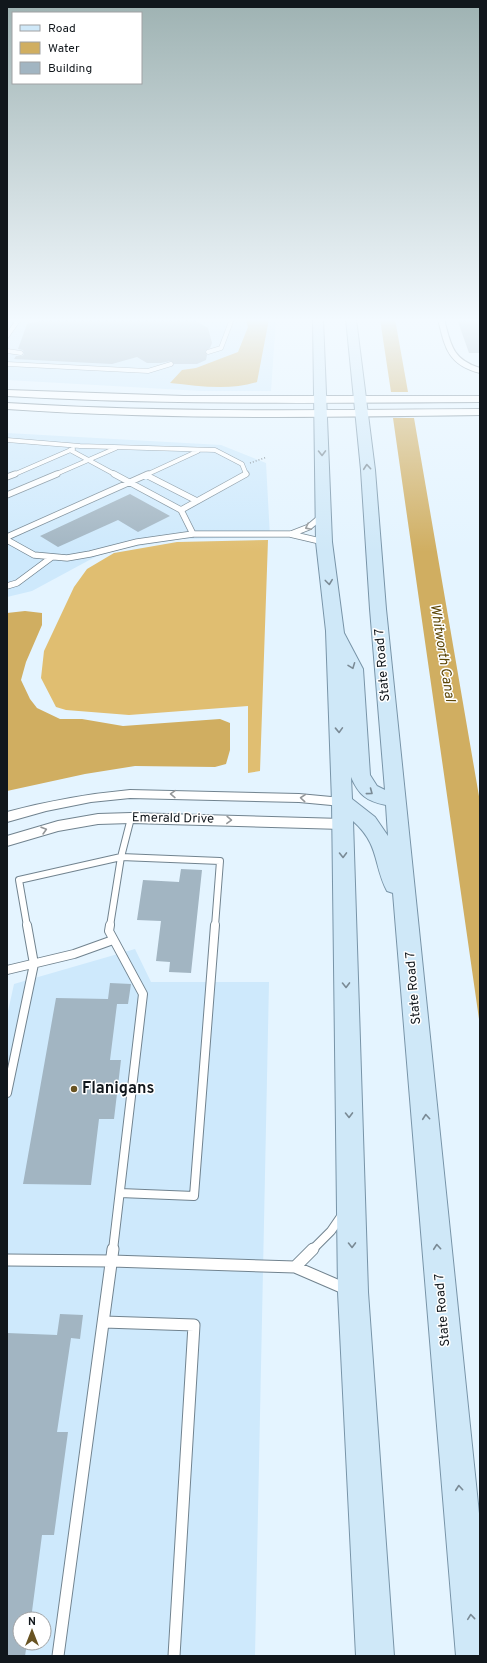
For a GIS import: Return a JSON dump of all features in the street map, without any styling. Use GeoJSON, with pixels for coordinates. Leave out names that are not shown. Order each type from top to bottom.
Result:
{"type":"FeatureCollection","features":[{"type":"Feature","properties":{"kind":"main road"},"geometry":{"type":"LineString","coordinates":[[83,397],[321,406],[361,406],[480,412]]}},
{"type":"Feature","properties":{"kind":"main road"},"geometry":{"type":"LineString","coordinates":[[321,397],[324,542],[335,631],[342,813],[353,1292],[375,1656]]}},
{"type":"Feature","properties":{"kind":"main road","name":"State Road 7"},"geometry":{"type":"LineString","coordinates":[[360,397],[475,1656]]}},
{"type":"Feature","properties":{"kind":"main road"},"geometry":{"type":"LineString","coordinates":[[361,406],[480,399]]}},
{"type":"Feature","properties":{"kind":"main road"},"geometry":{"type":"LineString","coordinates":[[7,406],[106,412],[205,414],[321,406]]}},
{"type":"Feature","properties":{"kind":"main road"},"geometry":{"type":"LineString","coordinates":[[335,631],[354,669],[360,775],[365,788],[376,796],[396,799]]}},
{"type":"Feature","properties":{"kind":"main road"},"geometry":{"type":"LineString","coordinates":[[342,813],[358,815],[374,830],[384,847],[409,930]]}},
{"type":"Feature","properties":{"kind":"street","name":"Emerald Drive"},"geometry":{"type":"LineString","coordinates":[[7,817],[46,806],[84,799],[130,794],[299,798],[342,813]]}},
{"type":"Feature","properties":{"kind":"street","name":"Emerald Drive"},"geometry":{"type":"LineString","coordinates":[[7,841],[58,826],[98,819],[342,813]]}},
{"type":"Feature","properties":{"kind":"lane"},"geometry":{"type":"LineString","coordinates":[[7,440],[80,446],[215,450],[242,464],[246,474],[181,510]]}},
{"type":"Feature","properties":{"kind":"lane"},"geometry":{"type":"LineString","coordinates":[[7,477],[80,446]]}},
{"type":"Feature","properties":{"kind":"lane"},"geometry":{"type":"LineString","coordinates":[[7,495],[118,447]]}},
{"type":"Feature","properties":{"kind":"lane"},"geometry":{"type":"LineString","coordinates":[[70,450],[181,510],[193,534]]}},
{"type":"Feature","properties":{"kind":"lane"},"geometry":{"type":"LineString","coordinates":[[7,537],[200,450]]}},
{"type":"Feature","properties":{"kind":"lane"},"geometry":{"type":"LineString","coordinates":[[146,475],[197,501]]}},
{"type":"Feature","properties":{"kind":"lane"},"geometry":{"type":"LineString","coordinates":[[290,534],[309,527],[323,514]]}},
{"type":"Feature","properties":{"kind":"lane"},"geometry":{"type":"LineString","coordinates":[[7,540],[34,554],[67,558],[90,554],[137,542],[193,534],[290,534],[324,542]]}},
{"type":"Feature","properties":{"kind":"lane"},"geometry":{"type":"LineString","coordinates":[[7,586],[17,583],[52,557]]}},
{"type":"Feature","properties":{"kind":"lane"},"geometry":{"type":"LineString","coordinates":[[58,1656],[112,1261],[143,994],[109,931],[121,857],[131,818]]}},
{"type":"Feature","properties":{"kind":"lane"},"geometry":{"type":"LineString","coordinates":[[7,1093],[34,964],[19,880],[121,857],[220,861],[194,1196],[120,1193]]}},
{"type":"Feature","properties":{"kind":"lane"},"geometry":{"type":"LineString","coordinates":[[7,970],[67,957],[113,940]]}},
{"type":"Feature","properties":{"kind":"lane"},"geometry":{"type":"LineString","coordinates":[[295,1267],[331,1231],[351,1202]]}},
{"type":"Feature","properties":{"kind":"lane"},"geometry":{"type":"LineString","coordinates":[[7,1260],[112,1261],[295,1267],[353,1292]]}},
{"type":"Feature","properties":{"kind":"lane"},"geometry":{"type":"LineString","coordinates":[[104,1322],[194,1325],[174,1656]]}},
{"type":"Feature","properties":{"kind":"path"},"geometry":{"type":"LineString","coordinates":[[246,464],[267,457]]}},
{"type":"Feature","properties":{"kind":"shaded area"},"geometry":{"type":"Polygon","coordinates":[[[7,433],[221,445],[266,463],[270,537],[182,539],[115,550],[95,557],[32,591],[7,597],[7,433]]]}},
{"type":"Feature","properties":{"kind":"shaded area"},"geometry":{"type":"Polygon","coordinates":[[[268,540],[260,771],[248,773],[248,706],[129,715],[66,710],[56,707],[41,678],[44,651],[74,587],[87,569],[114,553],[177,542],[268,540]]]}},
{"type":"Feature","properties":{"kind":"shaded area"},"geometry":{"type":"Polygon","coordinates":[[[135,949],[151,982],[269,982],[255,1656],[7,1656],[7,1016],[14,984],[135,949]]]}},
{"type":"Feature","properties":{"kind":"water","name":"Whitworth Canal"},"geometry":{"type":"Polygon","coordinates":[[[393,418],[414,418],[480,802],[480,1026],[393,418]]]}},
{"type":"Feature","properties":{"kind":"water"},"geometry":{"type":"Polygon","coordinates":[[[25,611],[42,613],[42,625],[26,662],[21,680],[30,699],[37,708],[60,719],[82,719],[123,726],[220,719],[230,723],[230,750],[226,764],[215,767],[135,766],[85,774],[7,791],[7,613],[25,611]]]}},
{"type":"Feature","properties":{"kind":"building"},"geometry":{"type":"Polygon","coordinates":[[[130,494],[170,516],[138,532],[118,520],[58,547],[40,536],[130,494]]]}},
{"type":"Feature","properties":{"kind":"building"},"geometry":{"type":"Polygon","coordinates":[[[181,869],[202,870],[191,973],[169,972],[170,962],[156,961],[161,921],[137,920],[143,880],[179,882],[181,869]]]}},
{"type":"Feature","properties":{"kind":"building"},"geometry":{"type":"Polygon","coordinates":[[[110,983],[131,984],[128,1004],[117,1004],[110,1060],[121,1060],[114,1119],[99,1119],[91,1185],[23,1184],[56,998],[108,999],[110,983]]]}},
{"type":"Feature","properties":{"kind":"building"},"geometry":{"type":"Polygon","coordinates":[[[60,1314],[83,1315],[80,1339],[71,1338],[57,1432],[68,1432],[54,1535],[42,1535],[32,1611],[12,1611],[12,1651],[26,1651],[25,1656],[7,1656],[7,1333],[57,1335],[60,1314]]]}},
{"type":"Feature","properties":{"kind":"place","name":"Flanigans"},"geometry":{"type":"Point","coordinates":[74,1089]}}]}
